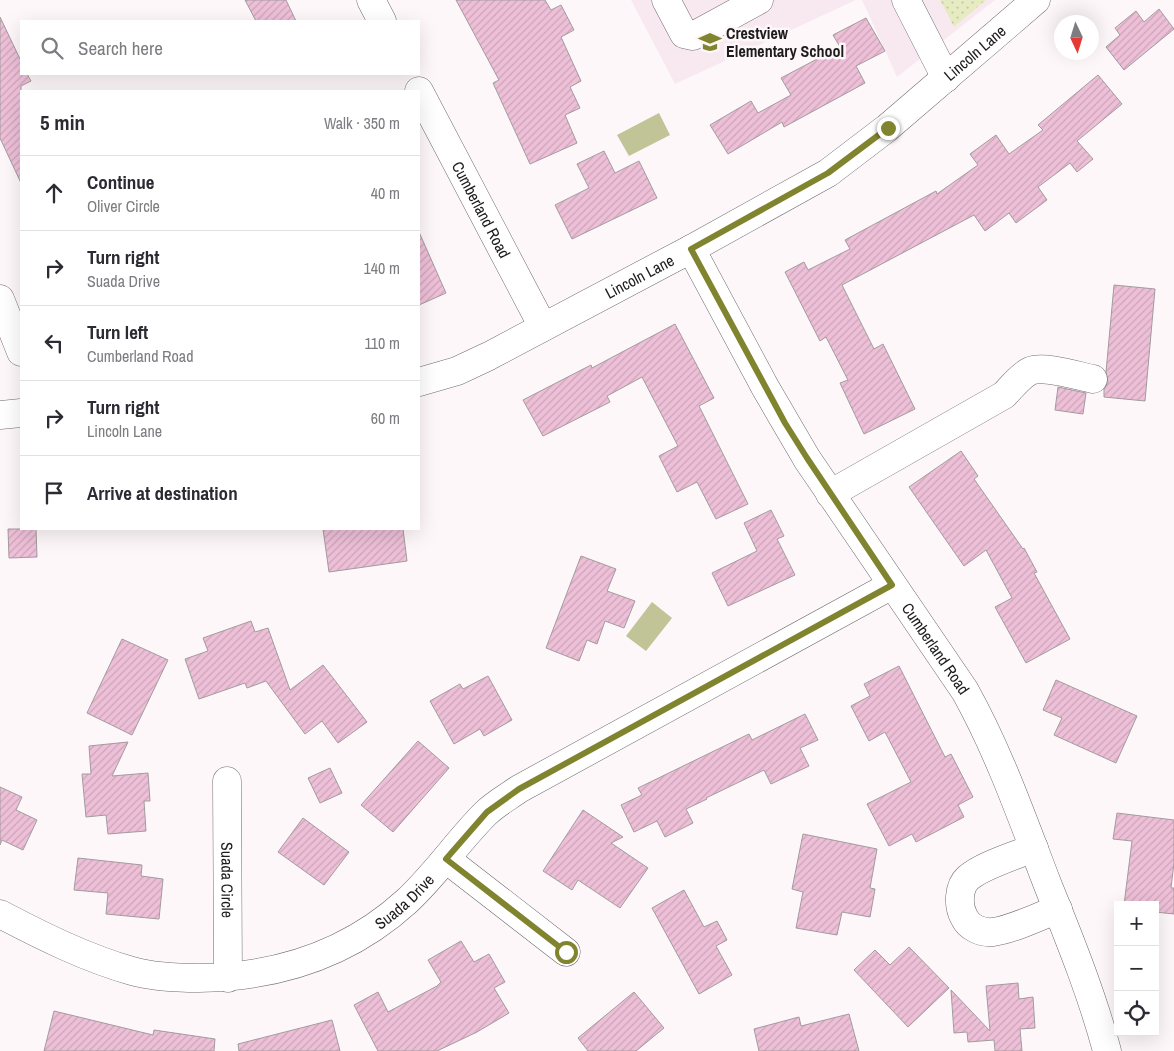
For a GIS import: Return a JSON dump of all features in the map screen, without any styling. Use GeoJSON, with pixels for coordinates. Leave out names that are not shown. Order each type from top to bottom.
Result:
{"type":"FeatureCollection","features":[{"type":"Feature","properties":{"kind":"street"},"geometry":{"type":"LineString","coordinates":[[371,0],[381,20]]}},
{"type":"Feature","properties":{"kind":"street"},"geometry":{"type":"LineString","coordinates":[[666,0],[684,34],[693,36],[759,0]]}},
{"type":"Feature","properties":{"kind":"street"},"geometry":{"type":"LineString","coordinates":[[906,0],[946,78]]}},
{"type":"Feature","properties":{"kind":"street","name":"Lincoln Lane"},"geometry":{"type":"LineString","coordinates":[[420,382],[439,377],[473,364],[691,249],[828,173],[868,144],[1036,0]]}},
{"type":"Feature","properties":{"kind":"street","name":"Cumberland Road"},"geometry":{"type":"LineString","coordinates":[[411,75],[418,90]]}},
{"type":"Feature","properties":{"kind":"street","name":"Cumberland Road"},"geometry":{"type":"LineString","coordinates":[[420,93],[543,327]]}},
{"type":"Feature","properties":{"kind":"street","name":"Cumberland Road"},"geometry":{"type":"LineString","coordinates":[[691,249],[785,423],[830,494],[965,691],[977,712],[1000,762],[1058,909],[1108,1051]]}},
{"type":"Feature","properties":{"kind":"street"},"geometry":{"type":"LineString","coordinates":[[0,299],[20,349]]}},
{"type":"Feature","properties":{"kind":"street"},"geometry":{"type":"LineString","coordinates":[[830,494],[1004,395],[1032,370],[1045,370],[1093,379]]}},
{"type":"Feature","properties":{"kind":"street"},"geometry":{"type":"LineString","coordinates":[[0,415],[20,413]]}},
{"type":"Feature","properties":{"kind":"street","name":"Suada Drive"},"geometry":{"type":"LineString","coordinates":[[0,914],[78,952],[133,971],[177,978],[228,978],[272,971],[325,954],[370,930],[407,901],[487,812],[519,789],[892,585]]}},
{"type":"Feature","properties":{"kind":"street","name":"Suada Circle"},"geometry":{"type":"LineString","coordinates":[[227,781],[228,978]]}},
{"type":"Feature","properties":{"kind":"street"},"geometry":{"type":"LineString","coordinates":[[1034,848],[976,872],[967,879],[961,888],[960,908],[965,920],[972,926],[980,931],[992,932],[1058,909]]}},
{"type":"Feature","properties":{"kind":"street"},"geometry":{"type":"LineString","coordinates":[[446,859],[566,952]]}},
{"type":"Feature","properties":{"kind":"shaded area","name":"Crestview Elementary School"},"geometry":{"type":"Polygon","coordinates":[[[631,0],[856,0],[675,84],[631,0]]]}},
{"type":"Feature","properties":{"kind":"shaded area","name":"Crestview Elementary School"},"geometry":{"type":"Polygon","coordinates":[[[862,0],[995,0],[897,77],[862,0]]]}},
{"type":"Feature","properties":{"kind":"shaded area"},"geometry":{"type":"Polygon","coordinates":[[[940,0],[986,0],[954,27],[940,0]]]}},
{"type":"Feature","properties":{"kind":"shaded area"},"geometry":{"type":"Polygon","coordinates":[[[659,113],[670,135],[629,156],[617,135],[659,113]]]}},
{"type":"Feature","properties":{"kind":"shaded area"},"geometry":{"type":"Polygon","coordinates":[[[652,602],[672,618],[646,651],[626,636],[652,602]]]}},
{"type":"Feature","properties":{"kind":"building"},"geometry":{"type":"Polygon","coordinates":[[[245,0],[286,0],[296,20],[255,20],[245,0]]]}},
{"type":"Feature","properties":{"kind":"building"},"geometry":{"type":"Polygon","coordinates":[[[456,0],[545,0],[551,10],[561,5],[574,30],[561,37],[581,81],[570,87],[580,108],[565,115],[577,143],[530,164],[493,83],[499,80],[456,0]]]}},
{"type":"Feature","properties":{"kind":"building"},"geometry":{"type":"Polygon","coordinates":[[[1159,9],[1174,29],[1124,70],[1106,47],[1120,35],[1115,28],[1136,11],[1144,22],[1159,9]]]}},
{"type":"Feature","properties":{"kind":"building"},"geometry":{"type":"Polygon","coordinates":[[[0,17],[20,59],[20,75],[28,75],[31,81],[21,86],[20,90],[20,181],[0,138],[0,17]]]}},
{"type":"Feature","properties":{"kind":"building"},"geometry":{"type":"Polygon","coordinates":[[[866,18],[885,51],[856,66],[865,83],[784,127],[782,122],[728,154],[710,125],[751,101],[758,113],[791,95],[781,78],[840,47],[833,35],[866,18]]]}},
{"type":"Feature","properties":{"kind":"building"},"geometry":{"type":"Polygon","coordinates":[[[1098,75],[1122,104],[1077,141],[1093,159],[1077,172],[1070,163],[1038,187],[1047,200],[1016,223],[1009,213],[985,231],[974,215],[842,285],[874,349],[883,344],[915,409],[864,434],[840,383],[848,380],[826,337],[820,341],[785,272],[804,262],[808,270],[850,249],[845,240],[936,191],[937,194],[978,165],[970,154],[996,135],[1009,154],[1043,130],[1038,125],[1098,75]]]}},
{"type":"Feature","properties":{"kind":"building"},"geometry":{"type":"Polygon","coordinates":[[[604,151],[615,173],[639,161],[657,198],[572,239],[555,205],[589,188],[577,164],[604,151]]]}},
{"type":"Feature","properties":{"kind":"building"},"geometry":{"type":"Polygon","coordinates":[[[420,234],[446,293],[420,305],[420,234]]]}},
{"type":"Feature","properties":{"kind":"building"},"geometry":{"type":"Polygon","coordinates":[[[1114,285],[1155,289],[1145,401],[1104,397],[1104,389],[1108,382],[1106,372],[1114,285]]]}},
{"type":"Feature","properties":{"kind":"building"},"geometry":{"type":"Polygon","coordinates":[[[675,324],[714,398],[699,406],[748,504],[716,519],[697,482],[677,492],[659,456],[678,446],[642,377],[607,396],[610,402],[543,436],[523,400],[591,365],[592,368],[675,324]]]}},
{"type":"Feature","properties":{"kind":"building"},"geometry":{"type":"Polygon","coordinates":[[[1058,387],[1086,393],[1083,414],[1055,410],[1058,387]]]}},
{"type":"Feature","properties":{"kind":"building"},"geometry":{"type":"Polygon","coordinates":[[[961,451],[978,476],[974,479],[1024,548],[1037,572],[1034,573],[1070,639],[1026,663],[995,607],[1012,598],[986,550],[964,566],[909,487],[961,451]]]}},
{"type":"Feature","properties":{"kind":"building"},"geometry":{"type":"Polygon","coordinates":[[[771,510],[784,536],[777,539],[795,575],[728,606],[712,573],[757,551],[744,523],[771,510]]]}},
{"type":"Feature","properties":{"kind":"building"},"geometry":{"type":"Polygon","coordinates":[[[8,529],[36,530],[37,557],[9,558],[8,529]]]}},
{"type":"Feature","properties":{"kind":"building"},"geometry":{"type":"Polygon","coordinates":[[[323,530],[403,530],[407,561],[329,572],[323,530]]]}},
{"type":"Feature","properties":{"kind":"building"},"geometry":{"type":"Polygon","coordinates":[[[581,556],[616,569],[607,591],[635,601],[624,628],[605,621],[597,644],[587,640],[579,661],[546,648],[581,556]]]}},
{"type":"Feature","properties":{"kind":"building"},"geometry":{"type":"Polygon","coordinates":[[[251,621],[255,632],[268,628],[290,690],[323,665],[367,722],[338,743],[322,721],[305,734],[266,681],[247,688],[245,683],[199,699],[185,659],[208,651],[203,638],[251,621]]]}},
{"type":"Feature","properties":{"kind":"building"},"geometry":{"type":"Polygon","coordinates":[[[122,639],[168,660],[132,735],[87,713],[122,639]]]}},
{"type":"Feature","properties":{"kind":"building"},"geometry":{"type":"Polygon","coordinates":[[[899,666],[945,757],[951,754],[973,797],[958,805],[964,817],[916,842],[912,834],[889,846],[867,804],[911,782],[885,732],[869,741],[851,706],[870,696],[864,684],[899,666]]]}},
{"type":"Feature","properties":{"kind":"building"},"geometry":{"type":"Polygon","coordinates":[[[488,676],[512,720],[484,736],[480,729],[454,744],[430,701],[460,684],[463,689],[488,676]]]}},
{"type":"Feature","properties":{"kind":"building"},"geometry":{"type":"Polygon","coordinates":[[[1056,680],[1137,716],[1116,763],[1054,735],[1062,718],[1043,710],[1056,680]]]}},
{"type":"Feature","properties":{"kind":"building"},"geometry":{"type":"Polygon","coordinates":[[[805,714],[818,740],[800,748],[809,766],[771,784],[764,770],[706,798],[686,809],[693,823],[665,837],[657,821],[634,832],[621,805],[642,795],[638,788],[749,734],[752,740],[805,714]]]}},
{"type":"Feature","properties":{"kind":"building"},"geometry":{"type":"Polygon","coordinates":[[[418,741],[449,768],[393,832],[361,805],[418,741]]]}},
{"type":"Feature","properties":{"kind":"building"},"geometry":{"type":"Polygon","coordinates":[[[128,742],[112,776],[148,773],[150,801],[144,801],[146,831],[108,834],[106,815],[86,817],[82,774],[91,774],[89,746],[128,742]]]}},
{"type":"Feature","properties":{"kind":"building"},"geometry":{"type":"Polygon","coordinates":[[[330,768],[342,793],[320,803],[308,778],[330,768]]]}},
{"type":"Feature","properties":{"kind":"building"},"geometry":{"type":"Polygon","coordinates":[[[0,787],[22,797],[16,810],[37,820],[23,850],[2,840],[0,845],[0,787]]]}},
{"type":"Feature","properties":{"kind":"building"},"geometry":{"type":"Polygon","coordinates":[[[583,810],[623,837],[611,843],[648,868],[620,908],[578,880],[572,890],[543,871],[583,810]]]}},
{"type":"Feature","properties":{"kind":"building"},"geometry":{"type":"Polygon","coordinates":[[[1117,813],[1174,820],[1174,863],[1171,888],[1174,888],[1174,914],[1159,912],[1159,901],[1124,901],[1132,841],[1113,839],[1117,813]]]}},
{"type":"Feature","properties":{"kind":"building"},"geometry":{"type":"Polygon","coordinates":[[[303,818],[349,852],[324,885],[278,852],[303,818]]]}},
{"type":"Feature","properties":{"kind":"building"},"geometry":{"type":"Polygon","coordinates":[[[803,834],[877,849],[870,888],[875,889],[870,917],[842,912],[837,935],[796,928],[803,892],[792,889],[803,834]]]}},
{"type":"Feature","properties":{"kind":"building"},"geometry":{"type":"Polygon","coordinates":[[[78,858],[142,865],[141,876],[163,879],[159,919],[106,914],[108,893],[74,890],[78,858]]]}},
{"type":"Feature","properties":{"kind":"building"},"geometry":{"type":"Polygon","coordinates":[[[684,890],[704,927],[717,921],[727,940],[716,946],[732,975],[699,994],[652,908],[684,890]]]}},
{"type":"Feature","properties":{"kind":"building"},"geometry":{"type":"Polygon","coordinates":[[[461,941],[474,962],[489,954],[505,982],[494,988],[509,1013],[477,1032],[437,1051],[378,1051],[354,1005],[378,992],[388,1012],[437,986],[441,982],[428,960],[461,941]]]}},
{"type":"Feature","properties":{"kind":"building"},"geometry":{"type":"Polygon","coordinates":[[[909,947],[949,988],[908,1027],[854,970],[875,950],[890,965],[909,947]]]}},
{"type":"Feature","properties":{"kind":"building"},"geometry":{"type":"Polygon","coordinates":[[[1018,983],[1019,999],[1033,997],[1035,1028],[1020,1029],[1022,1051],[995,1051],[994,1040],[968,1042],[967,1032],[954,1033],[951,990],[990,1031],[986,986],[1018,983]]]}},
{"type":"Feature","properties":{"kind":"building"},"geometry":{"type":"Polygon","coordinates":[[[634,992],[664,1028],[636,1051],[588,1051],[578,1038],[634,992]]]}},
{"type":"Feature","properties":{"kind":"building"},"geometry":{"type":"Polygon","coordinates":[[[54,1011],[153,1035],[154,1030],[215,1039],[214,1051],[44,1051],[54,1011]]]}},
{"type":"Feature","properties":{"kind":"building"},"geometry":{"type":"Polygon","coordinates":[[[849,1014],[859,1051],[759,1051],[754,1029],[799,1017],[801,1026],[849,1014]]]}},
{"type":"Feature","properties":{"kind":"building"},"geometry":{"type":"Polygon","coordinates":[[[332,1020],[340,1051],[239,1051],[238,1044],[332,1020]]]}},
{"type":"Feature","properties":{"kind":"place","name":"Crestview Elementary School"},"geometry":{"type":"Point","coordinates":[710,42]}},
{"type":"Feature","properties":{"kind":"route"},"geometry":{"type":"LineString","coordinates":[[566,952],[446,859],[466,835],[487,812],[519,789],[892,585],[860,540],[785,423],[691,249],[806,187],[849,159],[888,128]]}}]}
